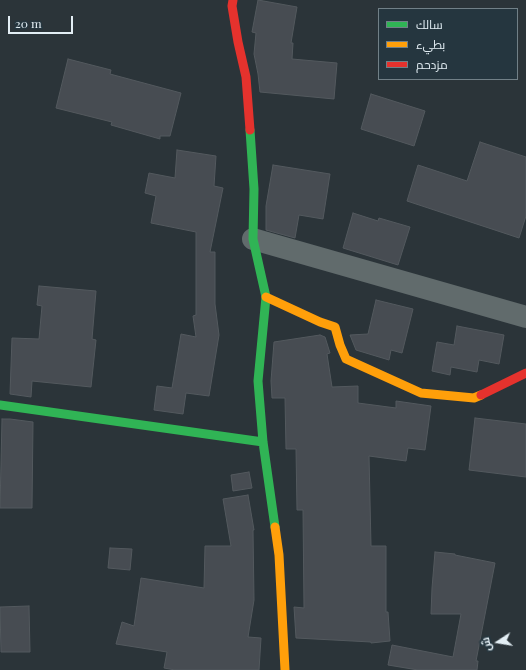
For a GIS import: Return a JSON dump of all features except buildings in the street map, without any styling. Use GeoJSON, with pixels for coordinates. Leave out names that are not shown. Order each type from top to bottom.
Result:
{"type":"FeatureCollection","features":[{"type":"Feature","properties":{"kind":"street"},"geometry":{"type":"LineString","coordinates":[[233,0],[232,6],[238,42],[246,77],[254,189],[253,239],[266,298],[258,381],[263,442],[279,554],[285,670]]}},
{"type":"Feature","properties":{"kind":"street"},"geometry":{"type":"LineString","coordinates":[[253,239],[526,317]]}},
{"type":"Feature","properties":{"kind":"street"},"geometry":{"type":"LineString","coordinates":[[266,298],[320,322],[335,327],[346,359],[421,393],[474,398],[526,373]]}},
{"type":"Feature","properties":{"kind":"street"},"geometry":{"type":"LineString","coordinates":[[0,405],[263,442]]}},
{"type":"Feature","properties":{"kind":"traffic: fast"},"geometry":{"type":"LineString","coordinates":[[250,130],[254,189],[253,239],[266,297],[258,381],[263,442],[275,527]]}},
{"type":"Feature","properties":{"kind":"traffic: fast"},"geometry":{"type":"LineString","coordinates":[[0,405],[263,442]]}},
{"type":"Feature","properties":{"kind":"traffic: slow"},"geometry":{"type":"LineString","coordinates":[[266,297],[320,322],[335,327],[346,359],[421,393],[474,398],[481,395]]}},
{"type":"Feature","properties":{"kind":"traffic: slow"},"geometry":{"type":"LineString","coordinates":[[275,527],[279,555],[285,670]]}},
{"type":"Feature","properties":{"kind":"traffic: jam"},"geometry":{"type":"LineString","coordinates":[[233,0],[232,6],[238,42],[246,77],[250,130]]}},
{"type":"Feature","properties":{"kind":"traffic: jam"},"geometry":{"type":"LineString","coordinates":[[481,395],[526,373]]}}]}
